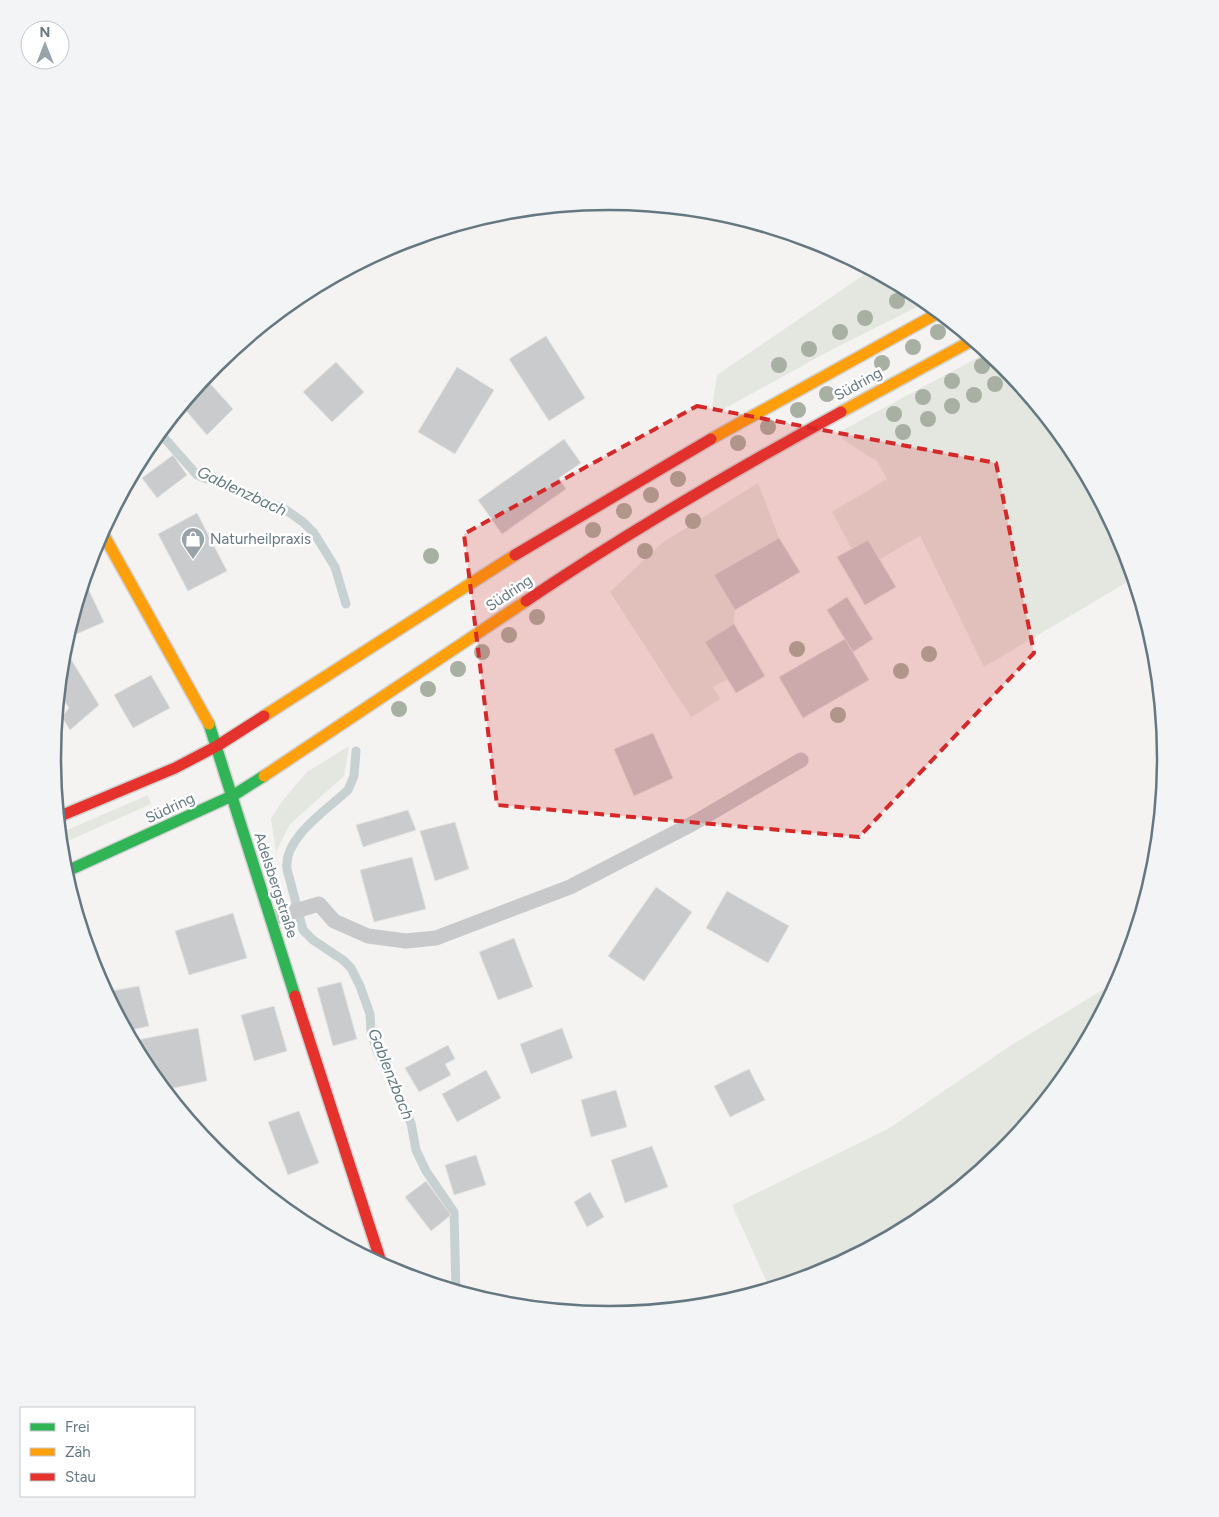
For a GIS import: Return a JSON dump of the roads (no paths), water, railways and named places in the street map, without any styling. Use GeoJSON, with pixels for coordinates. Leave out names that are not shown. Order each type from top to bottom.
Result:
{"type":"FeatureCollection","features":[{"type":"Feature","properties":{"kind":"main road","name":"Südring"},"geometry":{"type":"LineString","coordinates":[[64,814],[175,768],[217,746],[539,540],[733,426],[932,316]]}},
{"type":"Feature","properties":{"kind":"main road","name":"Südring"},"geometry":{"type":"LineString","coordinates":[[73,868],[234,795],[303,752],[609,545],[771,450],[967,343]]}},
{"type":"Feature","properties":{"kind":"main road","name":"Adelsbergstraße"},"geometry":{"type":"LineString","coordinates":[[107,540],[207,716],[234,795],[243,832],[379,1255]]}},
{"type":"Feature","properties":{"kind":"lane"},"geometry":{"type":"LineString","coordinates":[[272,918],[318,904],[334,920],[368,936],[406,941],[436,938],[570,887],[692,824],[801,760]]}},
{"type":"Feature","properties":{"kind":"waterway","name":"Gablenzbach"},"geometry":{"type":"LineString","coordinates":[[165,439],[197,475],[286,510],[303,522],[314,533],[335,567],[346,604]]}},
{"type":"Feature","properties":{"kind":"waterway","name":"Gablenzbach"},"geometry":{"type":"LineString","coordinates":[[356,751],[354,776],[348,790],[308,825],[299,836],[292,846],[287,869],[303,930],[313,940],[343,960],[351,968],[360,986],[370,1014],[371,1032],[376,1048],[411,1123],[416,1150],[426,1171],[454,1212],[456,1285]]}},
{"type":"Feature","properties":{"kind":"place","name":"Naturheilpraxis"},"geometry":{"type":"Point","coordinates":[193,560]}}]}
